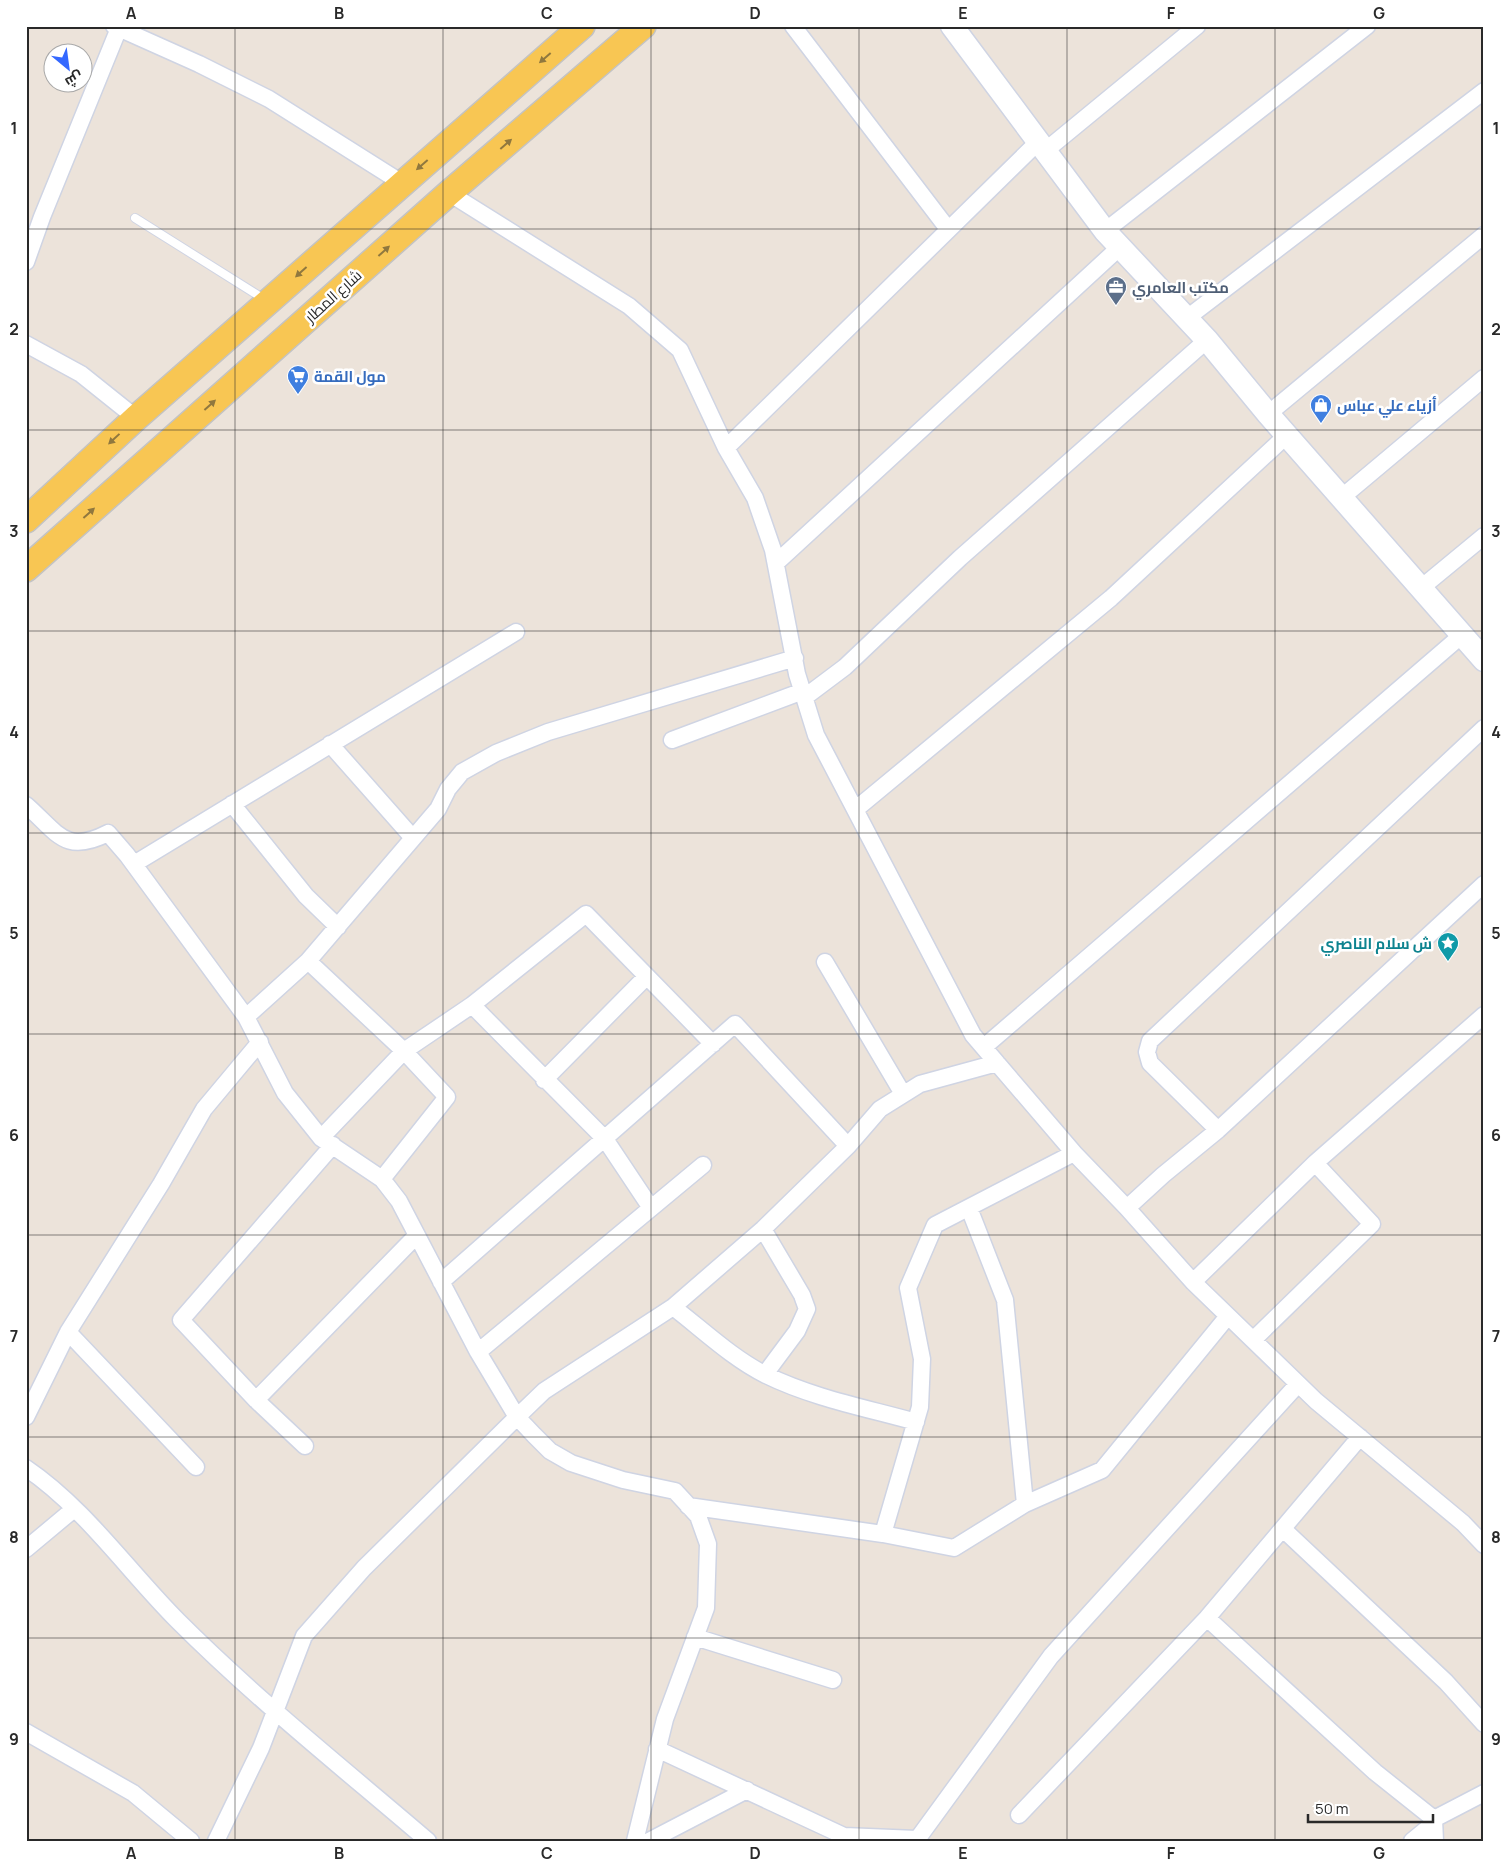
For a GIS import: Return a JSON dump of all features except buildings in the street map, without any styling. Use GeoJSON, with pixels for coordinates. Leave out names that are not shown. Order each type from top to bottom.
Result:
{"type":"FeatureCollection","features":[{"type":"Feature","properties":{"kind":"main road"},"geometry":{"type":"LineString","coordinates":[[59,539],[45,534],[30,516],[136,418],[402,182],[582,26]]}},
{"type":"Feature","properties":{"kind":"main road","name":"شارع المطار"},"geometry":{"type":"LineString","coordinates":[[26,569],[449,193],[643,26]]}},
{"type":"Feature","properties":{"kind":"street"},"geometry":{"type":"LineString","coordinates":[[793,26],[948,229]]}},
{"type":"Feature","properties":{"kind":"street"},"geometry":{"type":"LineString","coordinates":[[952,26],[1112,239],[1207,340],[1286,435],[1484,660]]}},
{"type":"Feature","properties":{"kind":"street"},"geometry":{"type":"LineString","coordinates":[[726,448],[948,229],[1041,146],[1197,26]]}},
{"type":"Feature","properties":{"kind":"street"},"geometry":{"type":"LineString","coordinates":[[776,563],[1112,239],[1367,26]]}},
{"type":"Feature","properties":{"kind":"street"},"geometry":{"type":"LineString","coordinates":[[26,262],[116,27],[199,64],[269,100],[402,182]]}},
{"type":"Feature","properties":{"kind":"street"},"geometry":{"type":"LineString","coordinates":[[1187,318],[1484,91]]}},
{"type":"Feature","properties":{"kind":"street"},"geometry":{"type":"LineString","coordinates":[[449,193],[630,306],[680,350],[726,448],[754,498],[776,563],[797,674],[816,734],[973,1035],[1074,1153],[1127,1208],[1193,1282],[1298,1384],[1360,1438],[1463,1522],[1484,1545]]}},
{"type":"Feature","properties":{"kind":"street"},"geometry":{"type":"LineString","coordinates":[[1268,414],[1484,235]]}},
{"type":"Feature","properties":{"kind":"street"},"geometry":{"type":"LineString","coordinates":[[672,740],[804,694],[845,667],[960,558],[1207,340]]}},
{"type":"Feature","properties":{"kind":"street"},"geometry":{"type":"LineString","coordinates":[[26,344],[81,374],[136,418]]}},
{"type":"Feature","properties":{"kind":"street"},"geometry":{"type":"LineString","coordinates":[[1341,498],[1484,378]]}},
{"type":"Feature","properties":{"kind":"street"},"geometry":{"type":"LineString","coordinates":[[856,809],[1111,598],[1286,435]]}},
{"type":"Feature","properties":{"kind":"street"},"geometry":{"type":"LineString","coordinates":[[1421,588],[1484,536]]}},
{"type":"Feature","properties":{"kind":"street"},"geometry":{"type":"LineString","coordinates":[[134,864],[516,632]]}},
{"type":"Feature","properties":{"kind":"street"},"geometry":{"type":"LineString","coordinates":[[984,1047],[1462,635]]}},
{"type":"Feature","properties":{"kind":"street"},"geometry":{"type":"LineString","coordinates":[[246,1017],[308,961],[338,927],[438,809],[448,789],[462,772],[496,753],[548,732],[795,658]]}},
{"type":"Feature","properties":{"kind":"street"},"geometry":{"type":"LineString","coordinates":[[1218,1130],[1150,1063],[1147,1052],[1150,1041],[1484,728]]}},
{"type":"Feature","properties":{"kind":"street"},"geometry":{"type":"LineString","coordinates":[[330,744],[413,838]]}},
{"type":"Feature","properties":{"kind":"street"},"geometry":{"type":"LineString","coordinates":[[232,804],[306,896],[338,927]]}},
{"type":"Feature","properties":{"kind":"street"},"geometry":{"type":"LineString","coordinates":[[26,805],[69,843],[81,843],[108,833],[134,864],[246,1017],[286,1093],[327,1141],[382,1179],[400,1201],[416,1236],[478,1352],[516,1416],[550,1450],[571,1463],[623,1480],[675,1491],[698,1516],[708,1544],[706,1608],[665,1718],[636,1841]]}},
{"type":"Feature","properties":{"kind":"street"},"geometry":{"type":"LineString","coordinates":[[1127,1208],[1163,1175],[1218,1130],[1484,884]]}},
{"type":"Feature","properties":{"kind":"street"},"geometry":{"type":"LineString","coordinates":[[305,1446],[256,1400],[181,1320],[327,1141],[404,1051],[472,1005],[586,914],[713,1044]]}},
{"type":"Feature","properties":{"kind":"street"},"geometry":{"type":"LineString","coordinates":[[308,961],[404,1051],[447,1097],[382,1179]]}},
{"type":"Feature","properties":{"kind":"street"},"geometry":{"type":"LineString","coordinates":[[825,962],[903,1094]]}},
{"type":"Feature","properties":{"kind":"street"},"geometry":{"type":"LineString","coordinates":[[544,1080],[646,977]]}},
{"type":"Feature","properties":{"kind":"street"},"geometry":{"type":"LineString","coordinates":[[472,1005],[544,1080],[605,1139],[651,1208]]}},
{"type":"Feature","properties":{"kind":"street"},"geometry":{"type":"LineString","coordinates":[[1193,1282],[1315,1163],[1484,1014]]}},
{"type":"Feature","properties":{"kind":"street"},"geometry":{"type":"LineString","coordinates":[[442,1282],[735,1024],[848,1146]]}},
{"type":"Feature","properties":{"kind":"street"},"geometry":{"type":"LineString","coordinates":[[26,1417],[68,1332],[161,1184],[204,1109],[260,1042]]}},
{"type":"Feature","properties":{"kind":"street"},"geometry":{"type":"LineString","coordinates":[[216,1841],[245,1784],[277,1712],[304,1636],[364,1568],[516,1416],[552,1385],[673,1307],[763,1229],[848,1146],[880,1109],[920,1084],[997,1063]]}},
{"type":"Feature","properties":{"kind":"street"},"geometry":{"type":"LineString","coordinates":[[883,1534],[920,1407],[922,1359],[908,1288],[935,1225],[1074,1153]]}},
{"type":"Feature","properties":{"kind":"street"},"geometry":{"type":"LineString","coordinates":[[1253,1340],[1372,1224],[1315,1163]]}},
{"type":"Feature","properties":{"kind":"street"},"geometry":{"type":"LineString","coordinates":[[478,1352],[703,1165]]}},
{"type":"Feature","properties":{"kind":"street"},"geometry":{"type":"LineString","coordinates":[[969,1208],[1005,1300],[1025,1504]]}},
{"type":"Feature","properties":{"kind":"street"},"geometry":{"type":"LineString","coordinates":[[763,1229],[802,1295],[807,1309],[797,1331],[765,1374]]}},
{"type":"Feature","properties":{"kind":"street"},"geometry":{"type":"LineString","coordinates":[[256,1400],[416,1236]]}},
{"type":"Feature","properties":{"kind":"street"},"geometry":{"type":"LineString","coordinates":[[673,1307],[729,1351],[765,1374],[807,1391],[916,1422]]}},
{"type":"Feature","properties":{"kind":"street"},"geometry":{"type":"LineString","coordinates":[[688,1506],[883,1534],[954,1548],[1025,1504],[1102,1470],[1228,1316]]}},
{"type":"Feature","properties":{"kind":"street"},"geometry":{"type":"LineString","coordinates":[[68,1332],[196,1467]]}},
{"type":"Feature","properties":{"kind":"street"},"geometry":{"type":"LineString","coordinates":[[657,1749],[747,1790],[843,1838],[916,1840],[1051,1656],[1298,1384]]}},
{"type":"Feature","properties":{"kind":"street"},"geometry":{"type":"LineString","coordinates":[[1019,1815],[1207,1618],[1360,1438]]}},
{"type":"Feature","properties":{"kind":"street"},"geometry":{"type":"LineString","coordinates":[[26,1468],[52,1486],[178,1621],[277,1712],[428,1841]]}},
{"type":"Feature","properties":{"kind":"street"},"geometry":{"type":"LineString","coordinates":[[26,1549],[74,1510]]}},
{"type":"Feature","properties":{"kind":"street"},"geometry":{"type":"LineString","coordinates":[[1283,1529],[1446,1682],[1484,1724]]}},
{"type":"Feature","properties":{"kind":"street"},"geometry":{"type":"LineString","coordinates":[[1207,1618],[1375,1772],[1434,1821]]}},
{"type":"Feature","properties":{"kind":"street"},"geometry":{"type":"LineString","coordinates":[[695,1637],[834,1680]]}},
{"type":"Feature","properties":{"kind":"street"},"geometry":{"type":"LineString","coordinates":[[26,1732],[133,1793],[191,1841]]}},
{"type":"Feature","properties":{"kind":"street"},"geometry":{"type":"LineString","coordinates":[[649,1841],[747,1790]]}},
{"type":"Feature","properties":{"kind":"street"},"geometry":{"type":"LineString","coordinates":[[1412,1841],[1434,1821],[1484,1793]]}},
{"type":"Feature","properties":{"kind":"street"},"geometry":{"type":"LineString","coordinates":[[1434,1821],[1434,1841]]}},
{"type":"Feature","properties":{"kind":"lane"},"geometry":{"type":"LineString","coordinates":[[135,218],[268,301]]}},
{"type":"Feature","properties":{"kind":"place","name":"مكتب العامري"},"geometry":{"type":"Point","coordinates":[1116,306]}},
{"type":"Feature","properties":{"kind":"place","name":"مول القمة"},"geometry":{"type":"Point","coordinates":[298,395]}},
{"type":"Feature","properties":{"kind":"place","name":"أزياء علي عباس"},"geometry":{"type":"Point","coordinates":[1321,424]}},
{"type":"Feature","properties":{"kind":"place","name":"ش سلام الناصري"},"geometry":{"type":"Point","coordinates":[1448,962]}}]}
